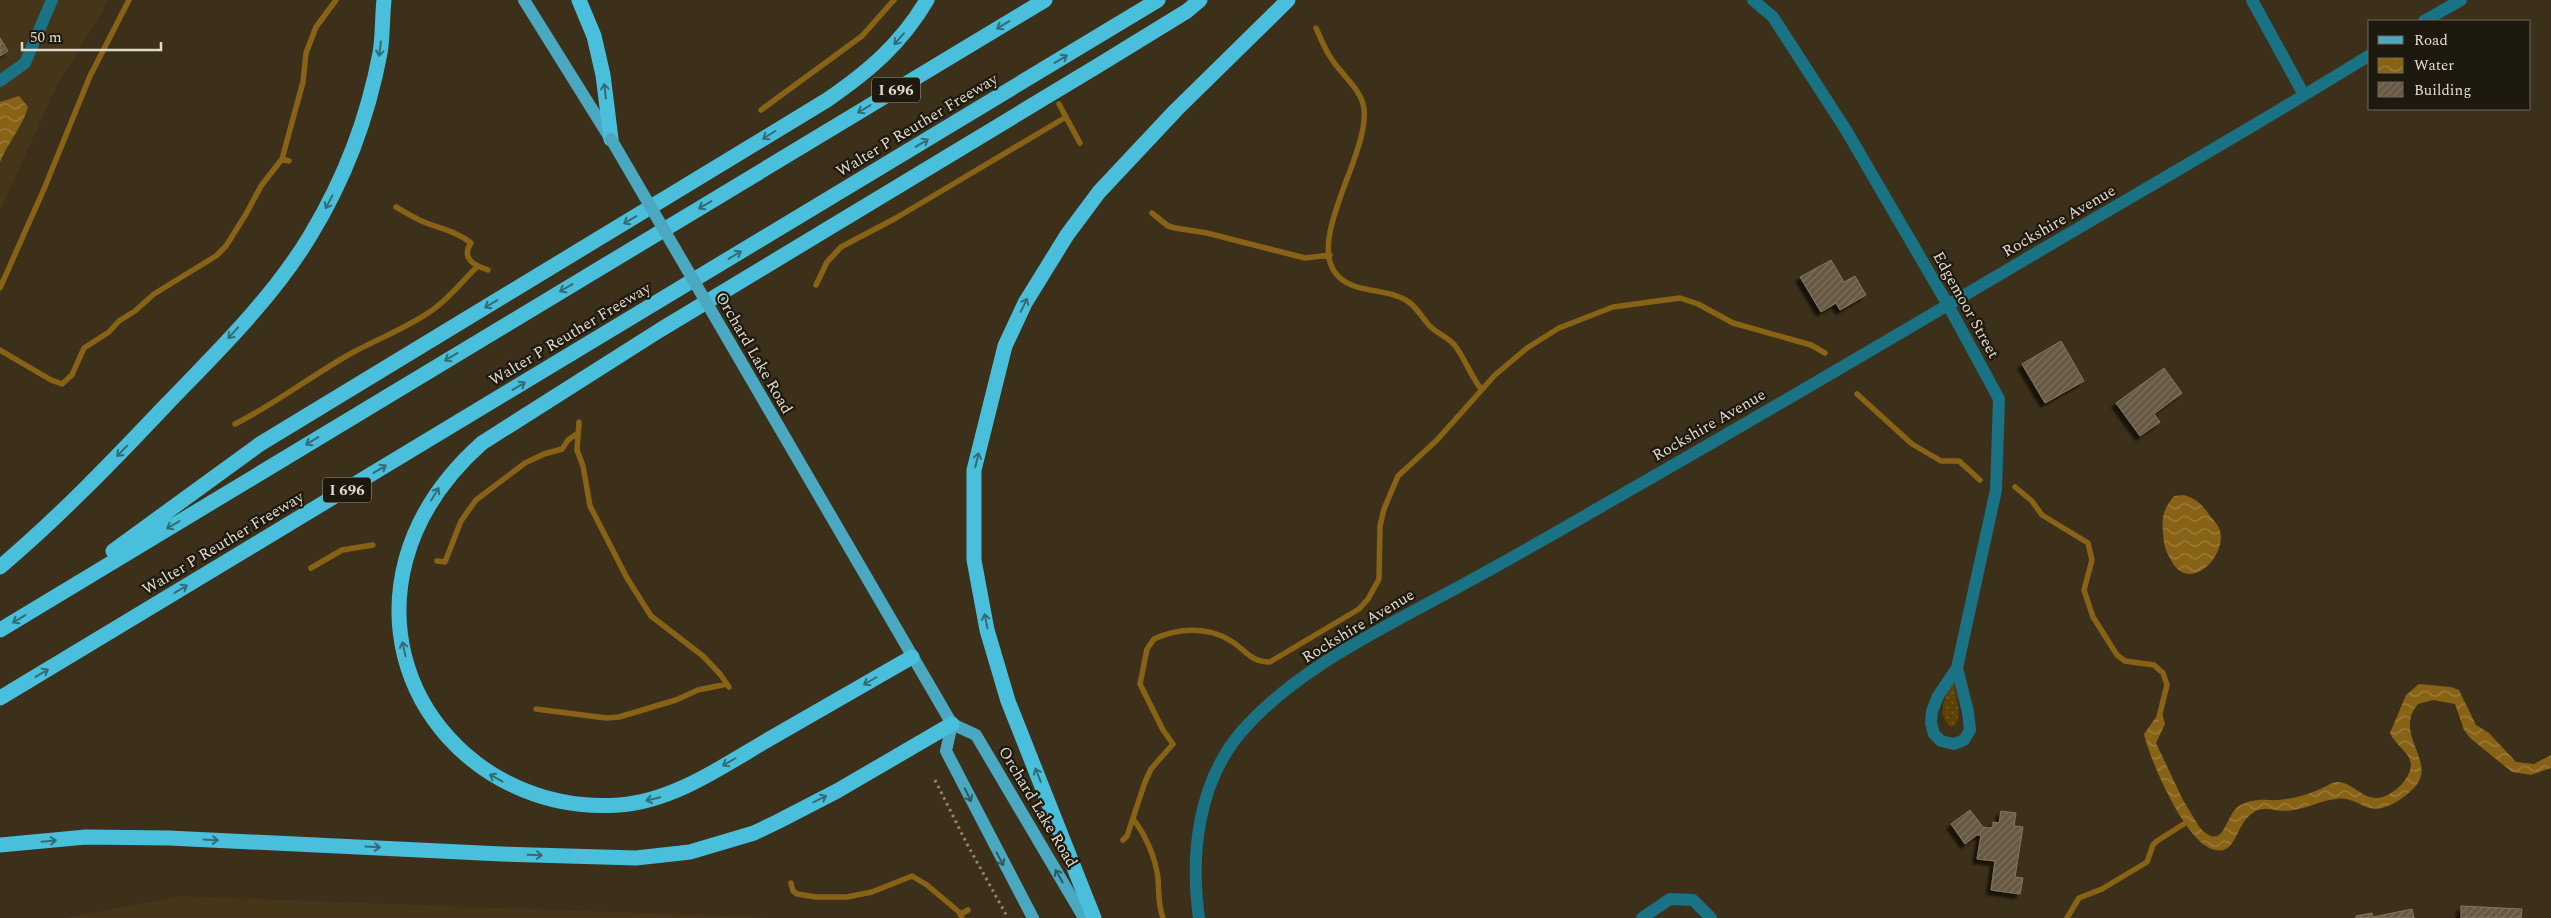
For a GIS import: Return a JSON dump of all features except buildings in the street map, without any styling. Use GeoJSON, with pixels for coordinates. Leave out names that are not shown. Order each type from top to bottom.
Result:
{"type":"FeatureCollection","features":[{"type":"Feature","properties":{"kind":"highway"},"geometry":{"type":"LineString","coordinates":[[0,567],[84,491],[204,365],[284,274],[309,237],[330,200],[362,124],[380,52],[384,0]]}},
{"type":"Feature","properties":{"kind":"highway"},"geometry":{"type":"LineString","coordinates":[[579,0],[594,36],[603,75],[611,139]]}},
{"type":"Feature","properties":{"kind":"highway"},"geometry":{"type":"LineString","coordinates":[[36,608],[260,444],[734,158],[856,80],[881,60],[915,21],[928,0]]}},
{"type":"Feature","properties":{"kind":"highway","name":"I 696"},"geometry":{"type":"LineString","coordinates":[[0,630],[1045,0]]}},
{"type":"Feature","properties":{"kind":"highway","name":"Walter P Reuther Freeway"},"geometry":{"type":"LineString","coordinates":[[0,698],[1158,0]]}},
{"type":"Feature","properties":{"kind":"highway"},"geometry":{"type":"LineString","coordinates":[[912,657],[678,790],[622,805],[570,804],[544,799],[481,769],[455,746],[435,722],[417,690],[406,658],[400,626],[402,579],[414,536],[424,512],[440,486],[458,464],[482,442],[660,330],[1187,11],[1200,0]]}},
{"type":"Feature","properties":{"kind":"highway"},"geometry":{"type":"LineString","coordinates":[[1094,918],[1008,701],[988,630],[974,560],[974,470],[1005,346],[1025,303],[1067,235],[1099,192],[1176,110],[1288,0]]}},
{"type":"Feature","properties":{"kind":"highway"},"geometry":{"type":"LineString","coordinates":[[0,845],[86,838],[169,838],[636,858],[690,852],[754,833],[769,826],[836,791],[952,724]]}},
{"type":"Feature","properties":{"kind":"main road","name":"Orchard Lake Road"},"geometry":{"type":"LineString","coordinates":[[524,0],[611,139],[952,724],[976,734],[1084,918]]}},
{"type":"Feature","properties":{"kind":"main road"},"geometry":{"type":"LineString","coordinates":[[952,724],[946,752],[1032,918]]}},
{"type":"Feature","properties":{"kind":"street"},"geometry":{"type":"LineString","coordinates":[[0,81],[25,63],[52,0]]}},
{"type":"Feature","properties":{"kind":"street","name":"Edgemoor Street"},"geometry":{"type":"LineString","coordinates":[[1753,0],[1773,17],[1846,130],[1948,305],[1999,399],[1996,490],[1956,668],[1938,696],[1932,711],[1931,723],[1934,734],[1941,741],[1954,744],[1964,740],[1970,730],[1968,712],[1956,668]]}},
{"type":"Feature","properties":{"kind":"street"},"geometry":{"type":"LineString","coordinates":[[2252,0],[2304,95]]}},
{"type":"Feature","properties":{"kind":"street"},"geometry":{"type":"LineString","coordinates":[[2426,20],[2461,0]]}},
{"type":"Feature","properties":{"kind":"street","name":"Rockshire Avenue"},"geometry":{"type":"LineString","coordinates":[[1199,918],[1196,892],[1197,836],[1211,784],[1222,759],[1240,734],[1262,710],[1293,684],[1367,638],[1621,496],[2368,56]]}},
{"type":"Feature","properties":{"kind":"street"},"geometry":{"type":"LineString","coordinates":[[1642,918],[1670,899],[1693,900],[1711,918]]}},
{"type":"Feature","properties":{"kind":"path"},"geometry":{"type":"LineString","coordinates":[[935,780],[967,844],[1008,918]]}},
{"type":"Feature","properties":{"kind":"shaded area"},"geometry":{"type":"Polygon","coordinates":[[[0,0],[109,0],[57,86],[0,210],[0,0]]]}},
{"type":"Feature","properties":{"kind":"shaded area"},"geometry":{"type":"Polygon","coordinates":[[[1954,682],[1959,713],[1956,725],[1951,727],[1946,722],[1943,711],[1945,698],[1954,682]]]}},
{"type":"Feature","properties":{"kind":"shaded area"},"geometry":{"type":"Polygon","coordinates":[[[182,896],[775,918],[63,918],[182,896]]]}},
{"type":"Feature","properties":{"kind":"water"},"geometry":{"type":"Polygon","coordinates":[[[19,96],[28,107],[26,114],[0,162],[0,102],[19,96]]]}},
{"type":"Feature","properties":{"kind":"water"},"geometry":{"type":"Polygon","coordinates":[[[2184,495],[2199,503],[2205,509],[2219,528],[2221,538],[2219,549],[2206,567],[2197,573],[2188,574],[2179,570],[2170,558],[2164,545],[2163,529],[2164,513],[2169,502],[2174,496],[2184,495]]]}},
{"type":"Feature","properties":{"kind":"water"},"geometry":{"type":"Polygon","coordinates":[[[2419,684],[2451,687],[2459,690],[2476,725],[2489,733],[2516,762],[2534,764],[2551,755],[2551,768],[2531,775],[2512,772],[2470,738],[2464,730],[2455,704],[2433,700],[2418,704],[2411,715],[2410,727],[2412,737],[2422,768],[2420,778],[2414,788],[2404,797],[2391,805],[2377,809],[2351,800],[2340,799],[2329,800],[2291,811],[2258,810],[2245,821],[2228,847],[2223,850],[2215,850],[2204,845],[2181,818],[2161,781],[2144,734],[2161,710],[2165,724],[2156,743],[2183,800],[2200,828],[2208,835],[2215,837],[2223,830],[2234,811],[2239,806],[2249,802],[2295,797],[2338,782],[2376,798],[2388,795],[2394,791],[2406,779],[2411,766],[2408,756],[2390,733],[2406,695],[2419,684]]]}},
{"type":"Feature","properties":{"kind":"waterway"},"geometry":{"type":"LineString","coordinates":[[0,288],[44,189],[90,76],[129,0]]}},
{"type":"Feature","properties":{"kind":"waterway"},"geometry":{"type":"LineString","coordinates":[[0,350],[51,380],[62,384],[72,375],[84,348],[109,332],[119,321],[135,311],[154,294],[216,256],[226,246],[261,186],[282,159],[303,82],[306,53],[316,27],[336,0]]}},
{"type":"Feature","properties":{"kind":"waterway"},"geometry":{"type":"LineString","coordinates":[[761,110],[862,36],[894,0]]}},
{"type":"Feature","properties":{"kind":"waterway"},"geometry":{"type":"LineString","coordinates":[[1316,28],[1325,49],[1333,62],[1355,88],[1364,109],[1363,127],[1358,148],[1334,215],[1329,236],[1329,255],[1334,271],[1341,279],[1350,284],[1360,288],[1392,294],[1410,303],[1432,328],[1454,344],[1481,389]]}},
{"type":"Feature","properties":{"kind":"waterway"},"geometry":{"type":"LineString","coordinates":[[1059,104],[1080,143]]}},
{"type":"Feature","properties":{"kind":"waterway"},"geometry":{"type":"LineString","coordinates":[[816,285],[827,262],[841,247],[896,218],[1066,117]]}},
{"type":"Feature","properties":{"kind":"waterway"},"geometry":{"type":"LineString","coordinates":[[282,159],[289,161]]}},
{"type":"Feature","properties":{"kind":"waterway"},"geometry":{"type":"LineString","coordinates":[[396,207],[420,220],[454,233],[471,243],[468,248],[468,257],[473,263],[488,270]]}},
{"type":"Feature","properties":{"kind":"waterway"},"geometry":{"type":"LineString","coordinates":[[1152,213],[1168,226],[1175,228],[1207,233],[1305,258],[1330,255]]}},
{"type":"Feature","properties":{"kind":"waterway"},"geometry":{"type":"LineString","coordinates":[[235,424],[350,354],[401,329],[431,311],[444,301],[478,266]]}},
{"type":"Feature","properties":{"kind":"waterway"},"geometry":{"type":"LineString","coordinates":[[1123,840],[1127,836],[1151,769],[1173,744],[1163,730],[1140,684],[1147,649],[1154,639],[1183,631],[1203,631],[1222,636],[1253,658],[1270,662],[1359,609],[1368,599],[1379,579],[1380,526],[1384,509],[1398,476],[1437,440],[1495,375],[1527,348],[1559,328],[1613,307],[1680,298],[1698,304],[1733,323],[1811,345],[1825,353]]}},
{"type":"Feature","properties":{"kind":"waterway"},"geometry":{"type":"LineString","coordinates":[[1857,394],[1912,444],[1941,461],[1959,461],[1980,480]]}},
{"type":"Feature","properties":{"kind":"waterway"},"geometry":{"type":"LineString","coordinates":[[579,422],[577,450],[583,466],[590,506],[627,578],[651,616],[703,656],[729,687]]}},
{"type":"Feature","properties":{"kind":"waterway"},"geometry":{"type":"LineString","coordinates":[[437,561],[445,562],[461,521],[476,500],[525,463],[544,454],[562,449],[568,440],[578,433]]}},
{"type":"Feature","properties":{"kind":"waterway"},"geometry":{"type":"LineString","coordinates":[[2015,487],[2032,501],[2042,515],[2088,543],[2092,560],[2084,590],[2093,617],[2117,655],[2125,661],[2154,665],[2163,673],[2167,685],[2159,717]]}},
{"type":"Feature","properties":{"kind":"waterway"},"geometry":{"type":"LineString","coordinates":[[311,568],[342,550],[373,545]]}},
{"type":"Feature","properties":{"kind":"waterway"},"geometry":{"type":"LineString","coordinates":[[536,709],[606,718],[619,717],[676,700],[698,690],[727,684]]}},
{"type":"Feature","properties":{"kind":"waterway"},"geometry":{"type":"LineString","coordinates":[[1134,820],[1147,840],[1153,855],[1158,878],[1159,903],[1163,918]]}},
{"type":"Feature","properties":{"kind":"waterway"},"geometry":{"type":"LineString","coordinates":[[2067,918],[2079,898],[2102,889],[2147,862],[2153,845],[2187,822]]}},
{"type":"Feature","properties":{"kind":"waterway"},"geometry":{"type":"LineString","coordinates":[[791,883],[793,891],[797,894],[816,897],[847,897],[872,892],[912,876],[927,885],[959,912],[962,918]]}},
{"type":"Feature","properties":{"kind":"waterway"},"geometry":{"type":"LineString","coordinates":[[959,912],[961,914],[968,910]]}}]}
